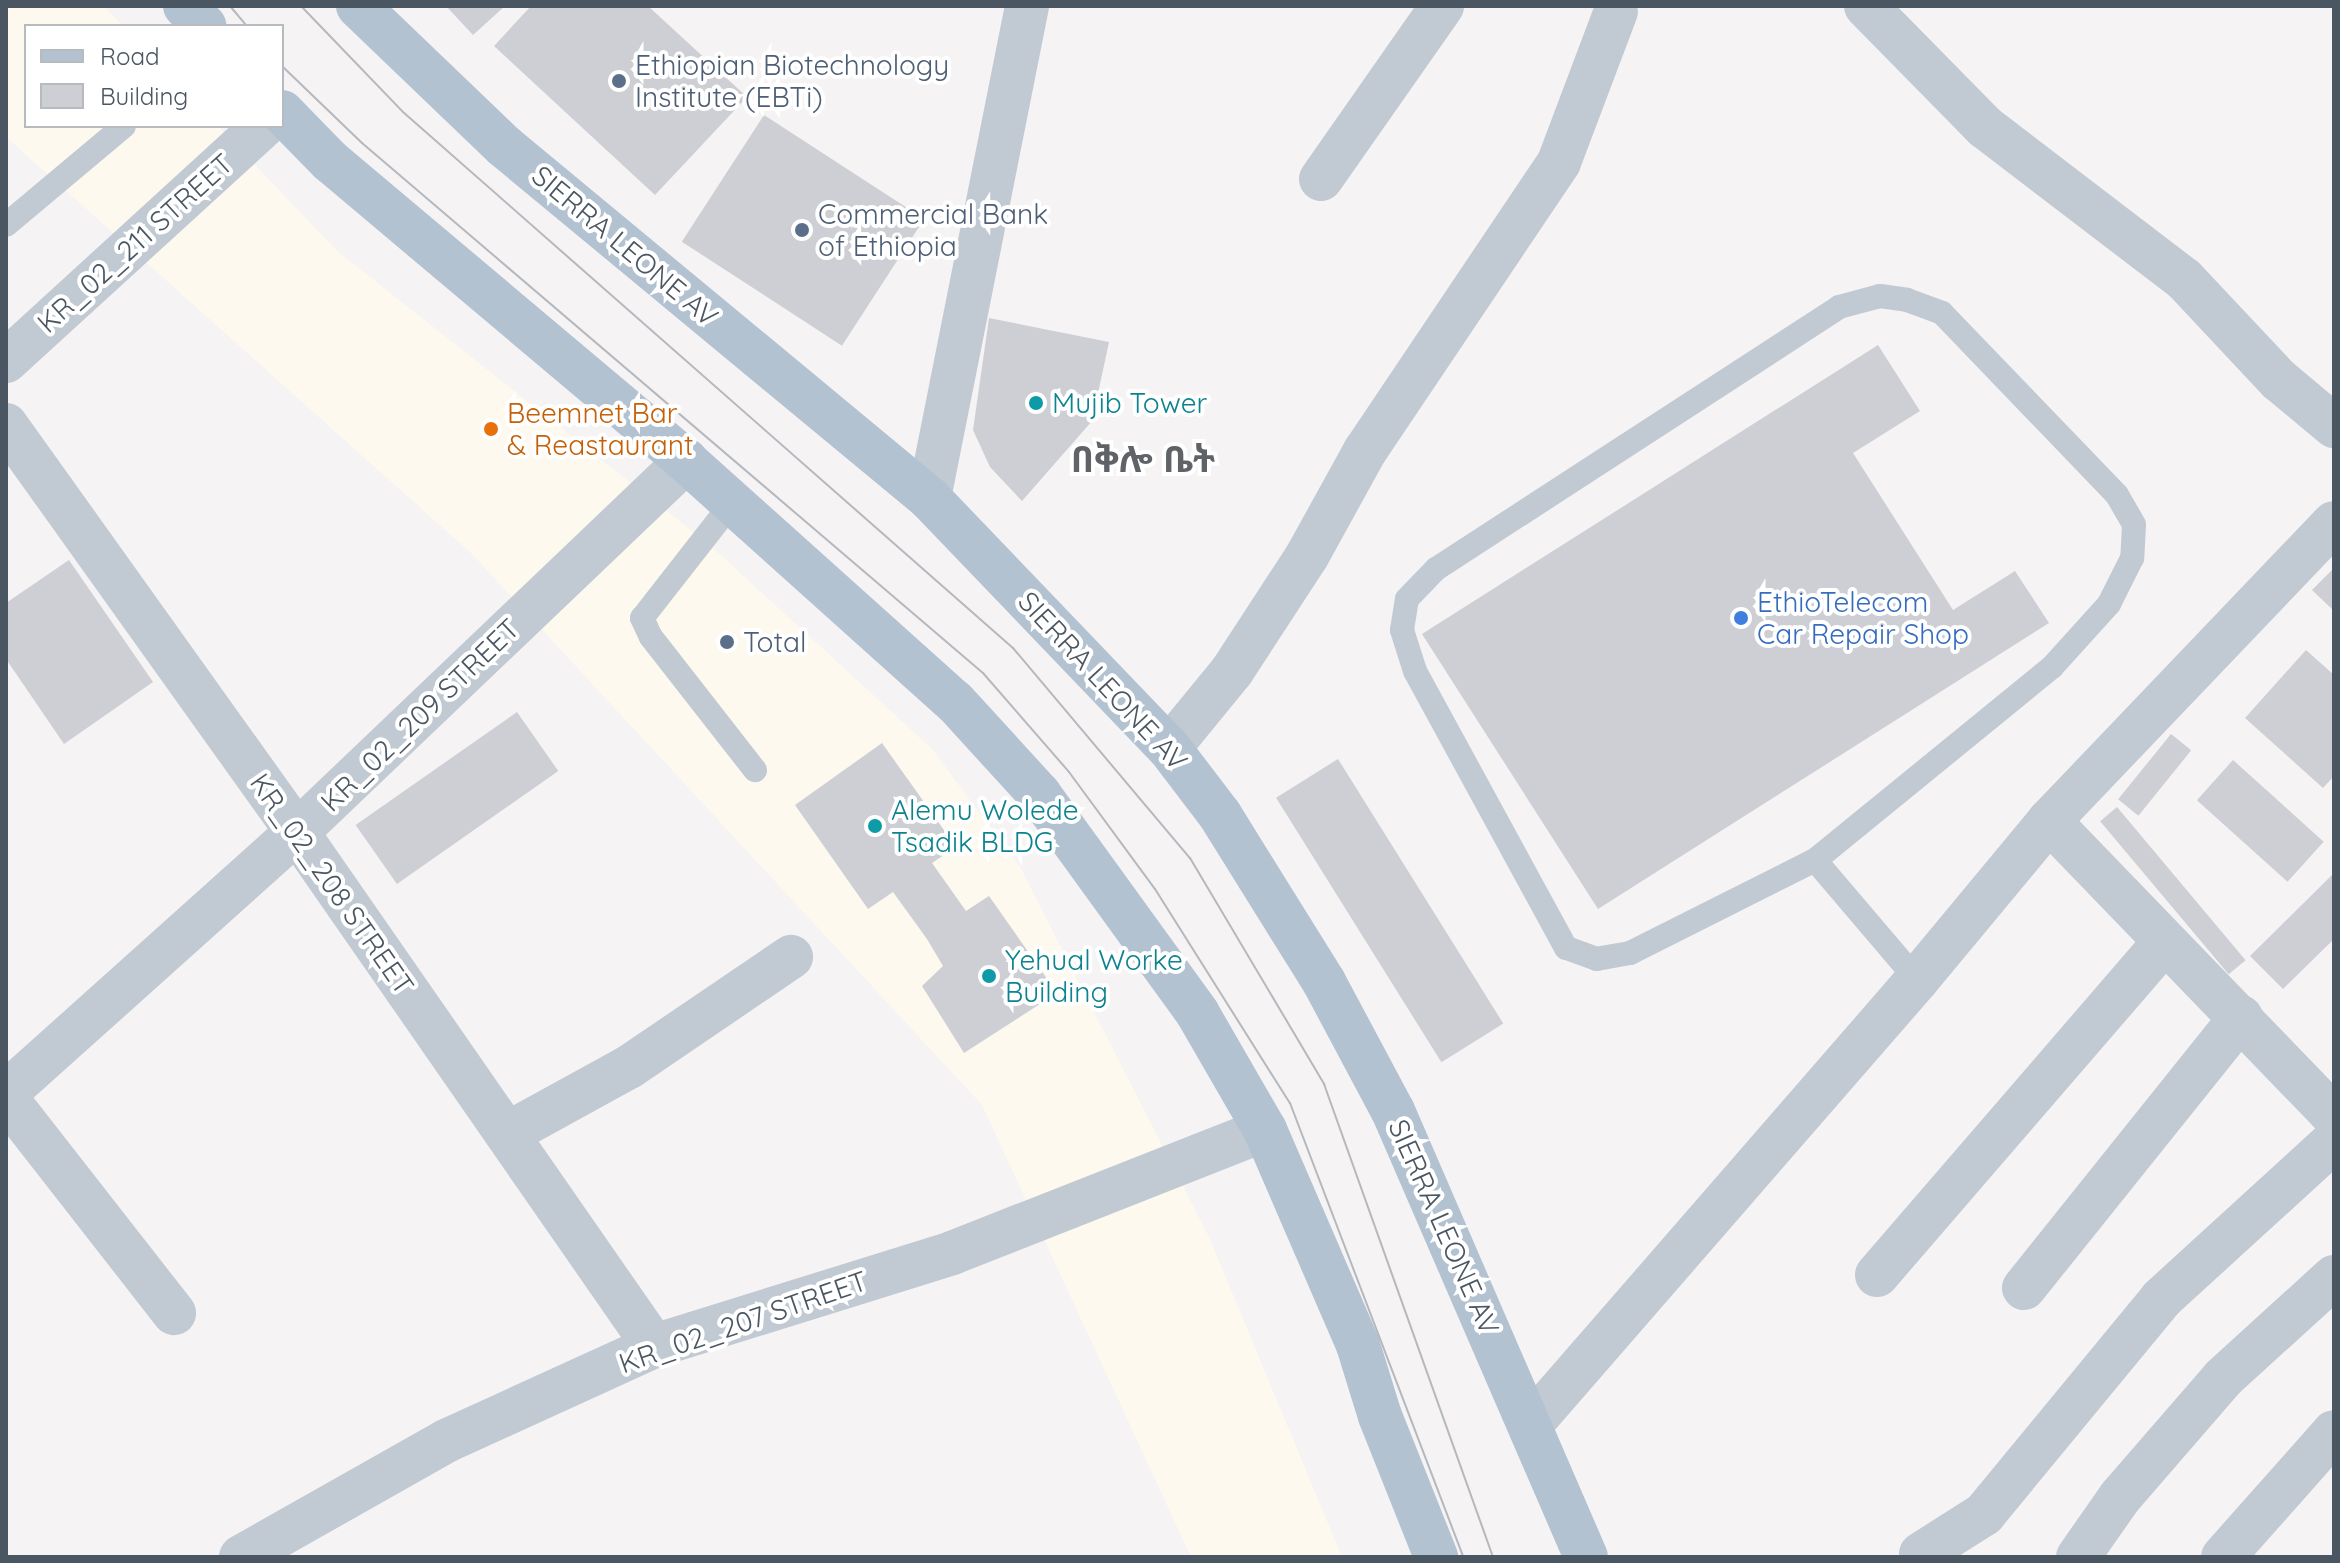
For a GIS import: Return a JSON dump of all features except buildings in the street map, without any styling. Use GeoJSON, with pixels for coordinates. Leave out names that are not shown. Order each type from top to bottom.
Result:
{"type":"FeatureCollection","features":[{"type":"Feature","properties":{"kind":"main road"},"geometry":{"type":"LineString","coordinates":[[185,6],[202,24]]}},
{"type":"Feature","properties":{"kind":"main road","name":"SIERRA LEONE AV"},"geometry":{"type":"LineString","coordinates":[[358,6],[504,146],[929,498],[1169,748],[1220,815],[1324,982],[1393,1111],[1586,1557]]}},
{"type":"Feature","properties":{"kind":"main road"},"geometry":{"type":"LineString","coordinates":[[284,114],[386,210],[686,461],[955,702],[1039,794],[1198,1014],[1265,1130],[1358,1345],[1380,1416],[1436,1557]]}},
{"type":"Feature","properties":{"kind":"street"},"geometry":{"type":"LineString","coordinates":[[929,498],[1027,6]]}},
{"type":"Feature","properties":{"kind":"street"},"geometry":{"type":"LineString","coordinates":[[1321,179],[1442,6]]}},
{"type":"Feature","properties":{"kind":"street"},"geometry":{"type":"LineString","coordinates":[[1866,6],[1985,127],[2184,279],[2279,380],[2334,426]]}},
{"type":"Feature","properties":{"kind":"street"},"geometry":{"type":"LineString","coordinates":[[1169,748],[1232,671],[1307,556],[1365,451],[1559,162],[1613,8]]}},
{"type":"Feature","properties":{"kind":"street","name":"KR_02_211 STREET"},"geometry":{"type":"LineString","coordinates":[[6,361],[261,128]]}},
{"type":"Feature","properties":{"kind":"street","name":"KR_02_208 STREET"},"geometry":{"type":"LineString","coordinates":[[6,425],[297,832],[654,1346]]}},
{"type":"Feature","properties":{"kind":"street","name":"KR_02_209 STREET"},"geometry":{"type":"LineString","coordinates":[[6,1096],[297,832],[686,461]]}},
{"type":"Feature","properties":{"kind":"street"},"geometry":{"type":"LineString","coordinates":[[1530,1425],[1917,980],[2049,821],[2334,523]]}},
{"type":"Feature","properties":{"kind":"street"},"geometry":{"type":"LineString","coordinates":[[2049,821],[2334,1116]]}},
{"type":"Feature","properties":{"kind":"street"},"geometry":{"type":"LineString","coordinates":[[1877,1275],[2164,943]]}},
{"type":"Feature","properties":{"kind":"street"},"geometry":{"type":"LineString","coordinates":[[507,1134],[629,1067],[791,957]]}},
{"type":"Feature","properties":{"kind":"street"},"geometry":{"type":"LineString","coordinates":[[2024,1288],[2241,1017]]}},
{"type":"Feature","properties":{"kind":"street"},"geometry":{"type":"LineString","coordinates":[[6,1096],[174,1313]]}},
{"type":"Feature","properties":{"kind":"street","name":"KR_02_207 STREET"},"geometry":{"type":"LineString","coordinates":[[241,1557],[446,1441],[654,1346],[952,1253],[1265,1130]]}},
{"type":"Feature","properties":{"kind":"street"},"geometry":{"type":"LineString","coordinates":[[1921,1554],[1984,1514],[2161,1299],[2334,1141]]}},
{"type":"Feature","properties":{"kind":"street"},"geometry":{"type":"LineString","coordinates":[[2078,1557],[2120,1497],[2223,1378],[2334,1277]]}},
{"type":"Feature","properties":{"kind":"street"},"geometry":{"type":"LineString","coordinates":[[2223,1557],[2334,1432]]}},
{"type":"Feature","properties":{"kind":"lane"},"geometry":{"type":"LineString","coordinates":[[6,225],[122,128]]}},
{"type":"Feature","properties":{"kind":"lane"},"geometry":{"type":"LineString","coordinates":[[1880,296],[1907,300],[1942,313],[2117,495],[2134,525],[2132,558],[2109,604],[2052,667],[1815,860],[1630,953],[1597,959],[1566,948],[1415,671],[1402,630],[1407,599],[1436,569],[1839,307],[1880,296]]}},
{"type":"Feature","properties":{"kind":"lane"},"geometry":{"type":"LineString","coordinates":[[732,503],[642,618],[651,637],[755,770]]}},
{"type":"Feature","properties":{"kind":"lane"},"geometry":{"type":"LineString","coordinates":[[1815,860],[1917,980]]}},
{"type":"Feature","properties":{"kind":"shaded area"},"geometry":{"type":"Polygon","coordinates":[[[6,6],[104,6],[121,24],[24,24],[24,128],[220,128],[337,251],[711,546],[932,749],[1020,867],[1209,1237],[1342,1557],[1191,1557],[982,1105],[472,554],[6,137],[6,6]]]}},
{"type":"Feature","properties":{"kind":"tram line"},"geometry":{"type":"LineString","coordinates":[[230,6],[245,24]]}},
{"type":"Feature","properties":{"kind":"tram line"},"geometry":{"type":"LineString","coordinates":[[301,6],[403,112],[1013,648],[1190,858],[1324,1084],[1493,1557]]}},
{"type":"Feature","properties":{"kind":"tram line"},"geometry":{"type":"LineString","coordinates":[[284,68],[362,143],[983,673],[1069,772],[1155,889],[1290,1103],[1463,1557]]}},
{"type":"Feature","properties":{"kind":"place","name":"Ethiopian Biotechnology Institute (EBTi)"},"geometry":{"type":"Point","coordinates":[619,81]}},
{"type":"Feature","properties":{"kind":"place","name":"Commercial Bank of Ethiopia"},"geometry":{"type":"Point","coordinates":[802,230]}},
{"type":"Feature","properties":{"kind":"place","name":"Mujib Tower"},"geometry":{"type":"Point","coordinates":[1036,403]}},
{"type":"Feature","properties":{"kind":"place","name":"Beemnet Bar & Reastaurant"},"geometry":{"type":"Point","coordinates":[491,429]}},
{"type":"Feature","properties":{"kind":"place","name":"EthioTelecom Car Repair Shop"},"geometry":{"type":"Point","coordinates":[1741,618]}},
{"type":"Feature","properties":{"kind":"place","name":"Total"},"geometry":{"type":"Point","coordinates":[727,642]}},
{"type":"Feature","properties":{"kind":"place","name":"Alemu Wolede Tsadik BLDG"},"geometry":{"type":"Point","coordinates":[875,826]}},
{"type":"Feature","properties":{"kind":"place","name":"Yehual Worke Building"},"geometry":{"type":"Point","coordinates":[989,976]}},
{"type":"Feature","properties":{"kind":"district","name":"በቅሎ ቤት"},"geometry":{"type":"Point","coordinates":[1143,459]}}]}
